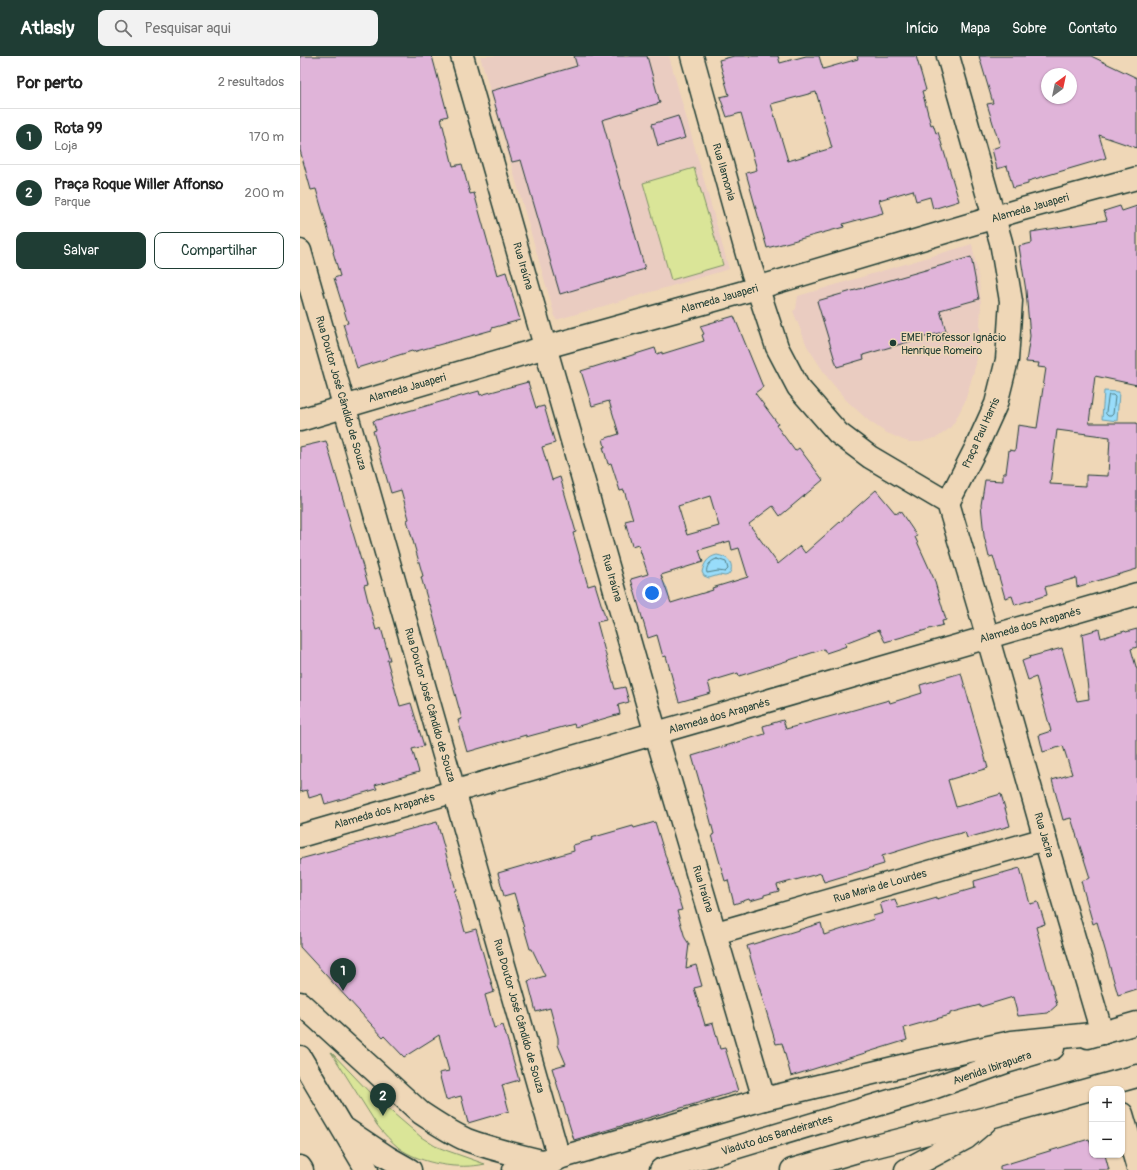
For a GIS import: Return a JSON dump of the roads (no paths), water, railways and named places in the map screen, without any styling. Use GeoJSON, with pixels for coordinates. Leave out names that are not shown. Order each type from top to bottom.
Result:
{"type":"FeatureCollection","features":[{"type":"Feature","properties":{"kind":"main road","name":"Rua Iraúna"},"geometry":{"type":"LineString","coordinates":[[462,56],[656,734],[764,1099]]}},
{"type":"Feature","properties":{"kind":"main road","name":"Rua Ilamonia"},"geometry":{"type":"LineString","coordinates":[[692,56],[757,288]]}},
{"type":"Feature","properties":{"kind":"main road","name":"Praça Paul Harris"},"geometry":{"type":"LineString","coordinates":[[948,56],[1001,242],[1011,301],[1007,360],[996,404],[976,448],[948,502]]}},
{"type":"Feature","properties":{"kind":"main road","name":"Alameda Jauaperi"},"geometry":{"type":"LineString","coordinates":[[300,420],[546,347],[757,288],[994,218],[1137,178]]}},
{"type":"Feature","properties":{"kind":"main road","name":"Rua Doutor José Cândido de Souza"},"geometry":{"type":"LineString","coordinates":[[300,251],[455,791],[547,1163]]}},
{"type":"Feature","properties":{"kind":"main road"},"geometry":{"type":"LineString","coordinates":[[757,288],[778,347],[798,387],[816,409],[838,433],[870,458],[948,502],[988,638]]}},
{"type":"Feature","properties":{"kind":"main road","name":"Alameda dos Arapanés"},"geometry":{"type":"LineString","coordinates":[[300,836],[1137,594]]}},
{"type":"Feature","properties":{"kind":"main road","name":"Rua Jacira"},"geometry":{"type":"LineString","coordinates":[[988,638],[1044,838],[1102,1033]]}},
{"type":"Feature","properties":{"kind":"main road","name":"Rua Maria de Lourdes"},"geometry":{"type":"LineString","coordinates":[[716,933],[1044,838]]}},
{"type":"Feature","properties":{"kind":"main road"},"geometry":{"type":"LineString","coordinates":[[300,1002],[427,1117],[466,1140],[547,1163]]}},
{"type":"Feature","properties":{"kind":"main road","name":"Avenida Ibirapuera"},"geometry":{"type":"LineString","coordinates":[[847,1113],[930,1089],[1006,1062],[1137,1024]]}},
{"type":"Feature","properties":{"kind":"main road"},"geometry":{"type":"LineString","coordinates":[[514,1170],[547,1163],[764,1099],[927,1060],[1012,1042],[1102,1033]]}},
{"type":"Feature","properties":{"kind":"main road"},"geometry":{"type":"LineString","coordinates":[[300,1057],[367,1170]]}},
{"type":"Feature","properties":{"kind":"main road"},"geometry":{"type":"LineString","coordinates":[[1114,1086],[1137,1076]]}},
{"type":"Feature","properties":{"kind":"main road"},"geometry":{"type":"LineString","coordinates":[[792,1170],[861,1150],[1089,1092]]}},
{"type":"Feature","properties":{"kind":"main road","name":"Viaduto dos Bandeirantes"},"geometry":{"type":"LineString","coordinates":[[661,1170],[847,1113]]}},
{"type":"Feature","properties":{"kind":"main road"},"geometry":{"type":"LineString","coordinates":[[906,1170],[966,1138],[990,1117]]}},
{"type":"Feature","properties":{"kind":"main road"},"geometry":{"type":"LineString","coordinates":[[1124,1122],[1137,1164]]}},
{"type":"Feature","properties":{"kind":"main road"},"geometry":{"type":"LineString","coordinates":[[340,1126],[387,1157],[410,1170]]}},
{"type":"Feature","properties":{"kind":"water"},"geometry":{"type":"Polygon","coordinates":[[[1104,391],[1119,392],[1117,421],[1102,419],[1104,391]]]}},
{"type":"Feature","properties":{"kind":"water"},"geometry":{"type":"Polygon","coordinates":[[[717,555],[724,557],[730,562],[731,571],[725,576],[719,575],[709,578],[704,576],[702,572],[705,563],[711,557],[717,555]]]}},
{"type":"Feature","properties":{"kind":"place","name":"EMEI Professor Ignácio Henrique Romeiro"},"geometry":{"type":"Point","coordinates":[893,343]}},
{"type":"Feature","properties":{"kind":"place","name":"Rota 99"},"geometry":{"type":"Point","coordinates":[343,991]}},
{"type":"Feature","properties":{"kind":"place","name":"Praça Roque Willer Affonso"},"geometry":{"type":"Point","coordinates":[383,1116]}}]}
